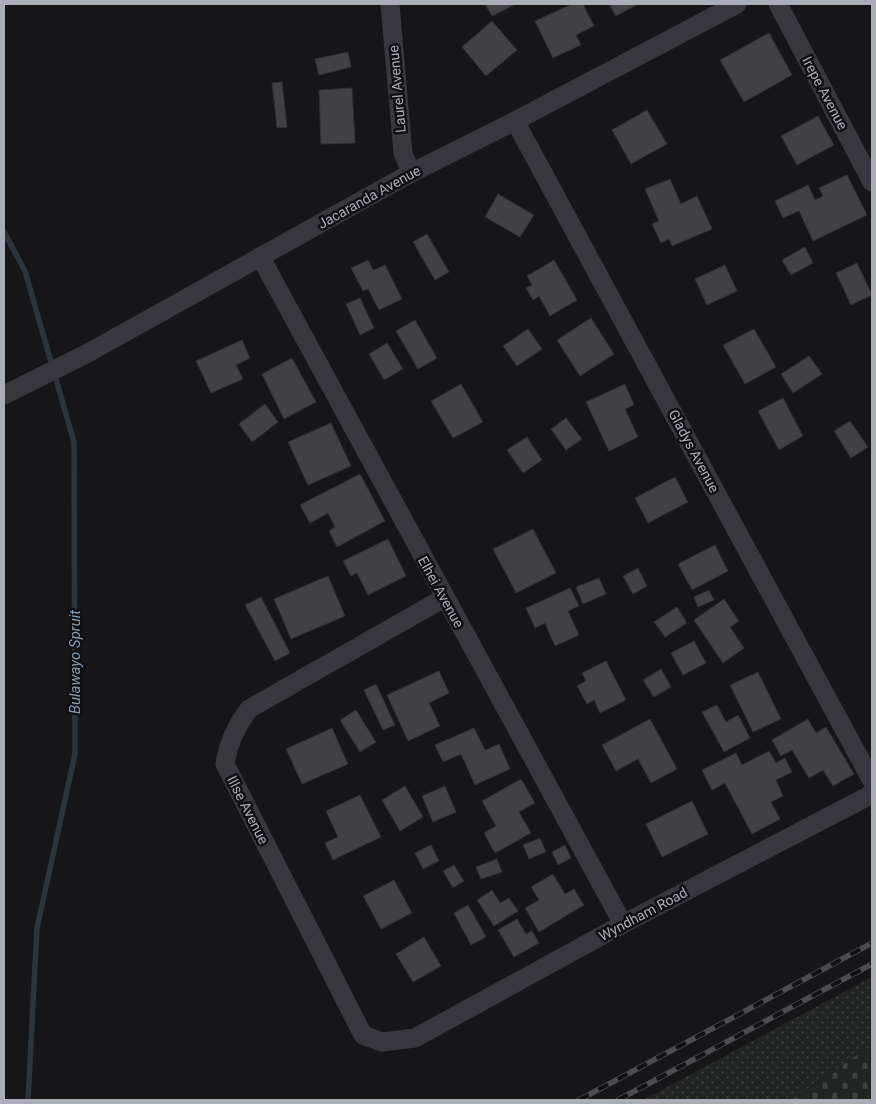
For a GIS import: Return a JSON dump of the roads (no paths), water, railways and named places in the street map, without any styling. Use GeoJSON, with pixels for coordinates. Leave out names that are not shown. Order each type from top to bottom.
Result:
{"type":"FeatureCollection","features":[{"type":"Feature","properties":{"kind":"street","name":"Laurel Avenue"},"geometry":{"type":"LineString","coordinates":[[390,4],[403,153],[411,173]]}},
{"type":"Feature","properties":{"kind":"street","name":"Jacaranda Avenue"},"geometry":{"type":"LineString","coordinates":[[4,395],[88,354],[411,173],[515,121],[736,4]]}},
{"type":"Feature","properties":{"kind":"street","name":"Irepe Avenue"},"geometry":{"type":"LineString","coordinates":[[778,4],[872,182]]}},
{"type":"Feature","properties":{"kind":"street","name":"Gladys Avenue"},"geometry":{"type":"LineString","coordinates":[[515,121],[872,781]]}},
{"type":"Feature","properties":{"kind":"street","name":"Elhei Avenue"},"geometry":{"type":"LineString","coordinates":[[261,258],[444,598],[623,924]]}},
{"type":"Feature","properties":{"kind":"street","name":"Illse Avenue"},"geometry":{"type":"LineString","coordinates":[[415,1038],[382,1042],[363,1035],[225,764],[228,748],[240,721],[249,710],[444,598]]}},
{"type":"Feature","properties":{"kind":"street","name":"Wyndham Road"},"geometry":{"type":"LineString","coordinates":[[415,1038],[623,924],[872,794]]}},
{"type":"Feature","properties":{"kind":"waterway","name":"Bulawayo Spruit"},"geometry":{"type":"LineString","coordinates":[[4,232],[25,271],[74,442],[75,754],[37,928],[28,1100]]}},
{"type":"Feature","properties":{"kind":"railway"},"geometry":{"type":"LineString","coordinates":[[579,1100],[872,943]]}},
{"type":"Feature","properties":{"kind":"railway"},"geometry":{"type":"LineString","coordinates":[[618,1100],[872,964]]}}]}
